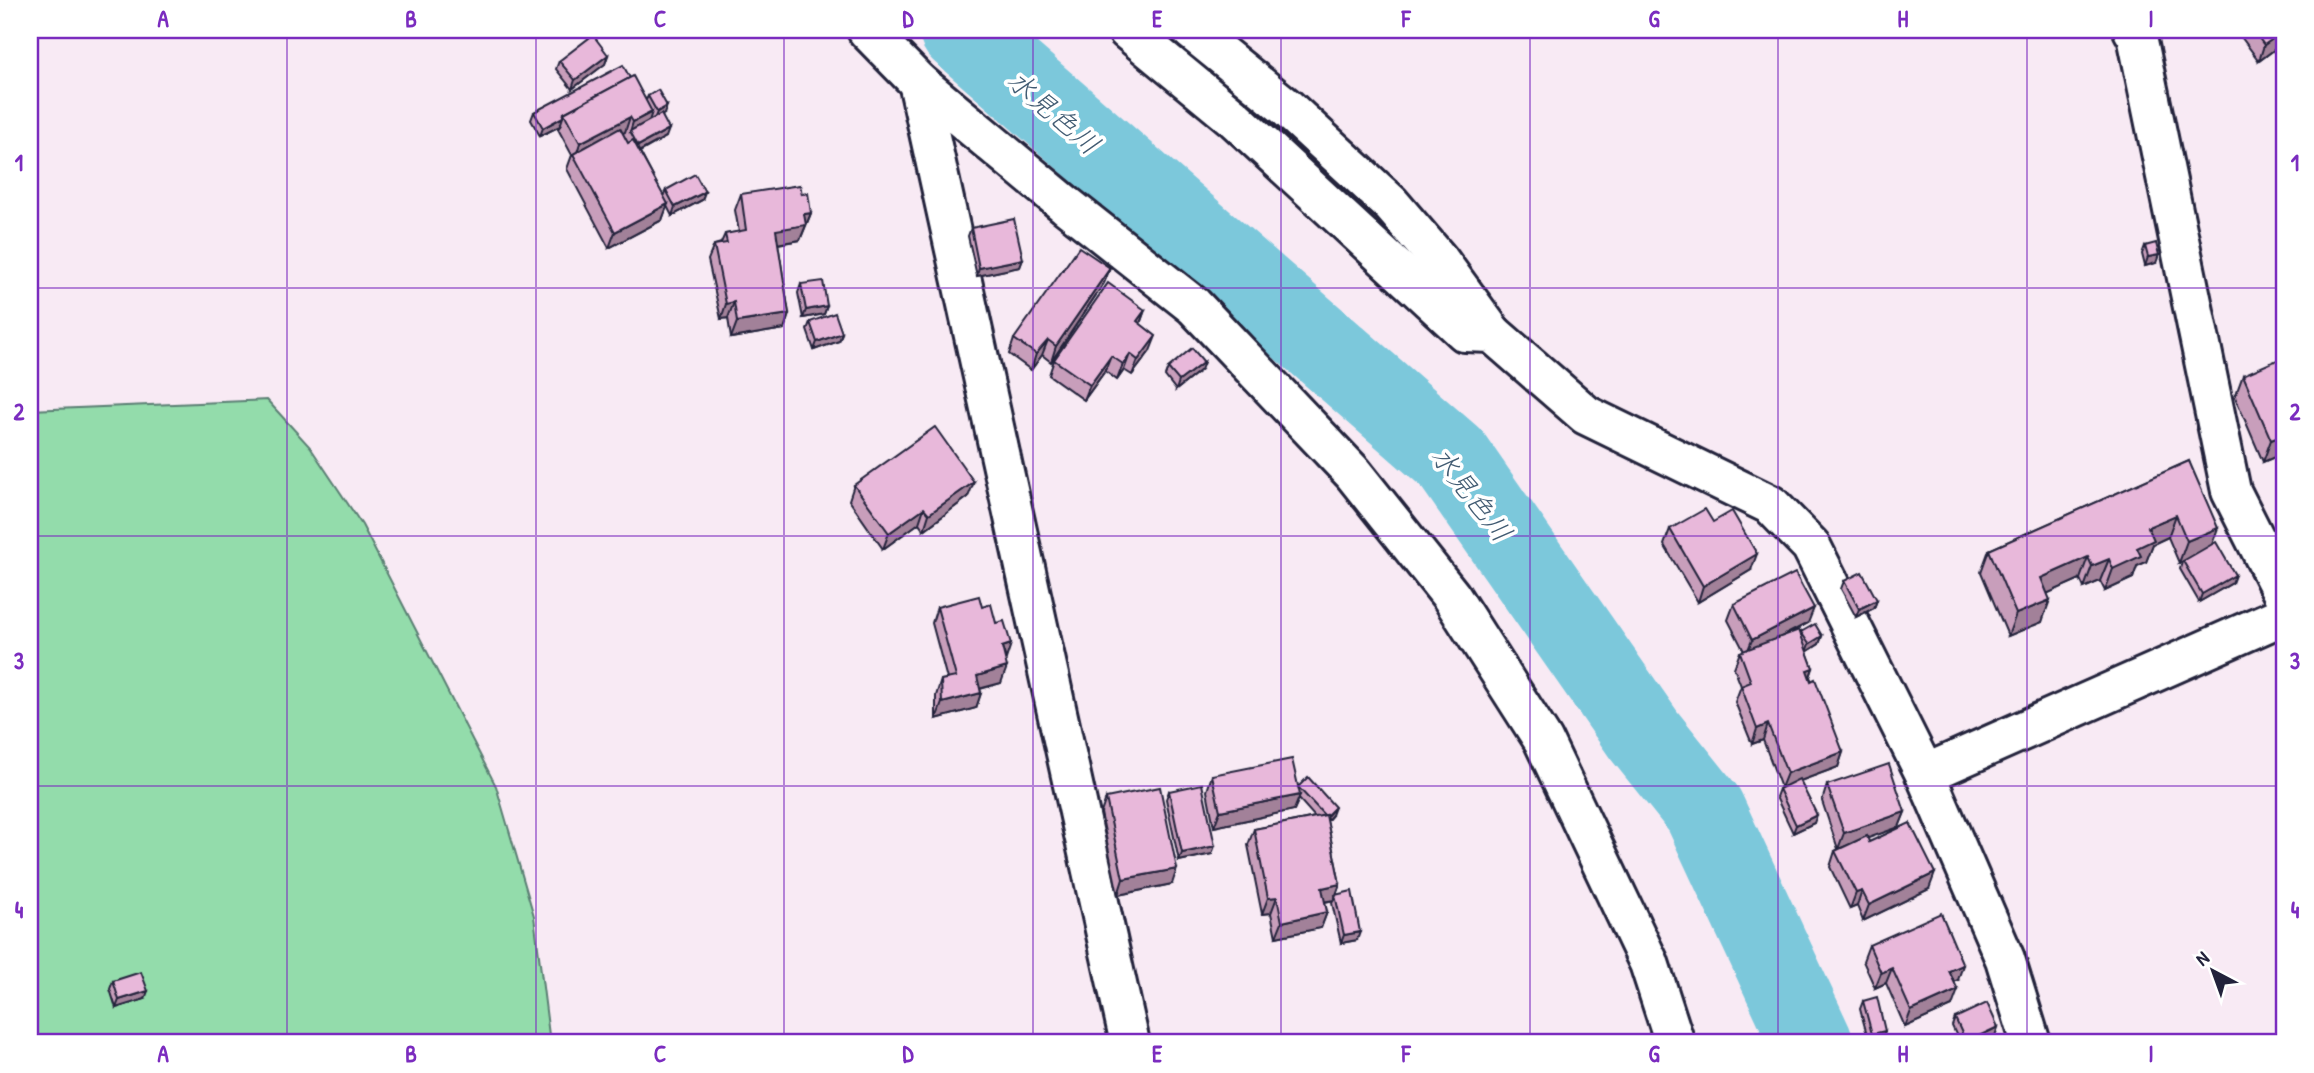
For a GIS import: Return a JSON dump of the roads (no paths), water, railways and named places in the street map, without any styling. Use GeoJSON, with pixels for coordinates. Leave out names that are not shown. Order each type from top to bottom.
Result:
{"type":"FeatureCollection","features":[{"type":"Feature","properties":{"kind":"street"},"geometry":{"type":"LineString","coordinates":[[867,30],[918,82],[1066,205],[1194,306],[1353,473],[1451,596],[1543,740],[1649,963],[1675,1043]]}},
{"type":"Feature","properties":{"kind":"street"},"geometry":{"type":"LineString","coordinates":[[1127,30],[1235,119],[1465,332],[1492,333]]}},
{"type":"Feature","properties":{"kind":"street"},"geometry":{"type":"LineString","coordinates":[[1191,30],[1286,107],[1391,204],[1439,260],[1492,333],[1586,415],[1770,505],[1811,546],[1925,774],[2004,960],[2031,1043]]}},
{"type":"Feature","properties":{"kind":"street"},"geometry":{"type":"LineString","coordinates":[[2133,30],[2137,36],[2231,491],[2284,596]]}},
{"type":"Feature","properties":{"kind":"street"},"geometry":{"type":"LineString","coordinates":[[918,82],[1129,1043]]}},
{"type":"Feature","properties":{"kind":"street"},"geometry":{"type":"LineString","coordinates":[[1925,774],[2284,615]]}},
{"type":"Feature","properties":{"kind":"waterway","name":"水見色川"},"geometry":{"type":"LineString","coordinates":[[960,30],[1451,458],[1644,735],[1704,810],[1812,1043]]}}]}
